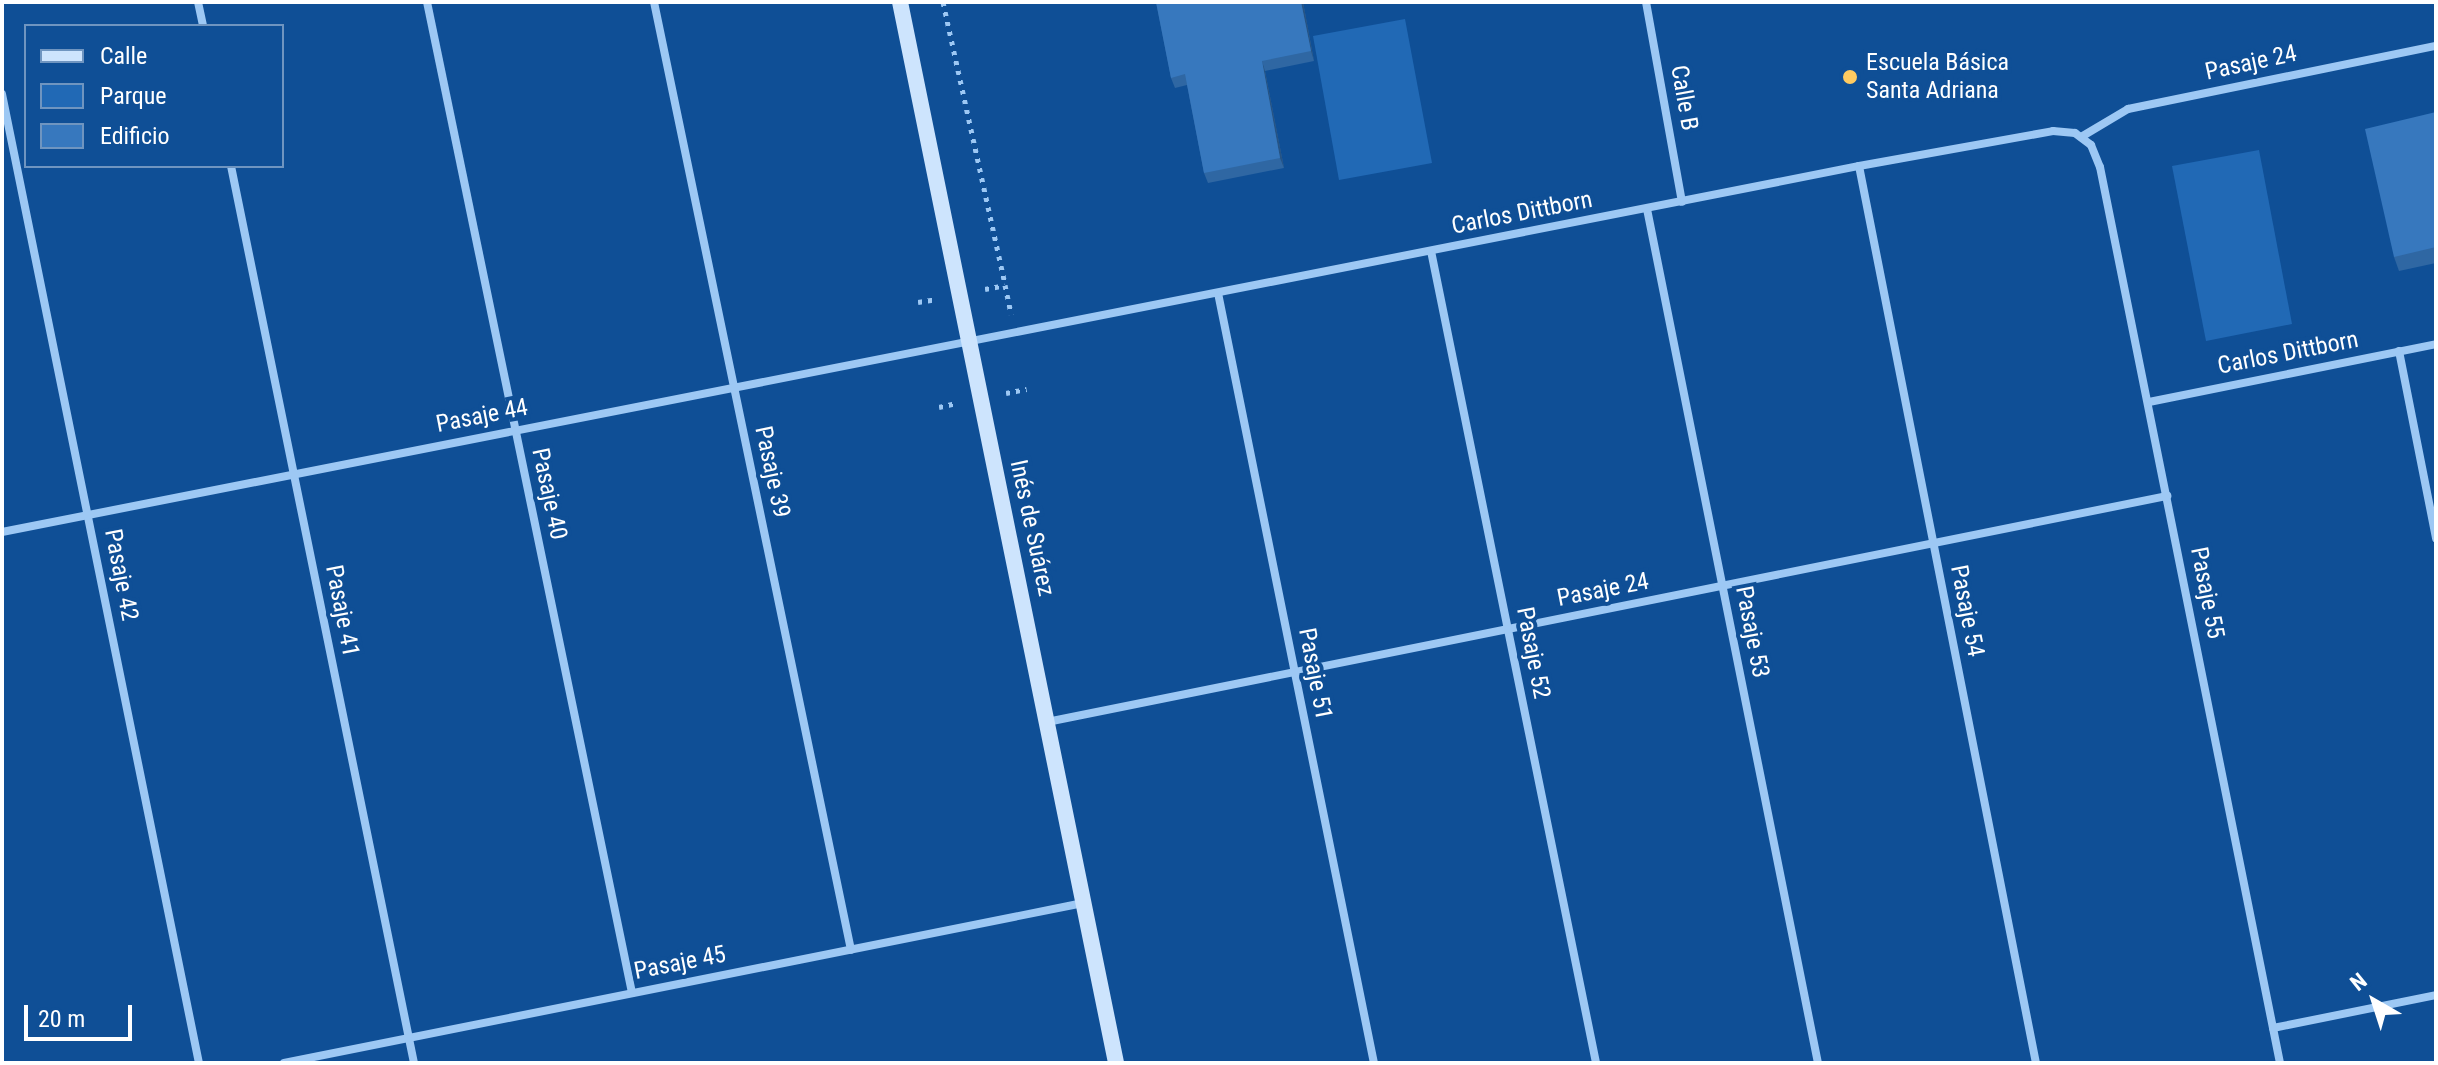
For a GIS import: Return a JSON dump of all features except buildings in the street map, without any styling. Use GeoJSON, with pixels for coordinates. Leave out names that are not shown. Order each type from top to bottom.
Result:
{"type":"FeatureCollection","features":[{"type":"Feature","properties":{"kind":"street"},"geometry":{"type":"LineString","coordinates":[[198,2],[203,24]]}},
{"type":"Feature","properties":{"kind":"street","name":"Pasaje 40"},"geometry":{"type":"LineString","coordinates":[[427,2],[632,993]]}},
{"type":"Feature","properties":{"kind":"street","name":"Pasaje 39"},"geometry":{"type":"LineString","coordinates":[[654,2],[851,950]]}},
{"type":"Feature","properties":{"kind":"street","name":"Inés de Suárez"},"geometry":{"type":"LineString","coordinates":[[900,2],[1116,1063]]}},
{"type":"Feature","properties":{"kind":"street","name":"Calle B"},"geometry":{"type":"LineString","coordinates":[[1646,2],[1682,202]]}},
{"type":"Feature","properties":{"kind":"street","name":"Pasaje 24"},"geometry":{"type":"LineString","coordinates":[[2081,137],[2128,109],[2436,46]]}},
{"type":"Feature","properties":{"kind":"street","name":"Pasaje 42"},"geometry":{"type":"LineString","coordinates":[[2,94],[199,1063]]}},
{"type":"Feature","properties":{"kind":"street","name":"Carlos Dittborn"},"geometry":{"type":"LineString","coordinates":[[969,339],[1859,166],[2053,131],[2081,137]]}},
{"type":"Feature","properties":{"kind":"street","name":"Pasaje 55"},"geometry":{"type":"LineString","coordinates":[[2081,137],[2100,167],[2280,1063]]}},
{"type":"Feature","properties":{"kind":"street","name":"Pasaje 54"},"geometry":{"type":"LineString","coordinates":[[1859,166],[2036,1063]]}},
{"type":"Feature","properties":{"kind":"street","name":"Pasaje 41"},"geometry":{"type":"LineString","coordinates":[[231,168],[414,1063]]}},
{"type":"Feature","properties":{"kind":"street","name":"Pasaje 53"},"geometry":{"type":"LineString","coordinates":[[1647,209],[1818,1063]]}},
{"type":"Feature","properties":{"kind":"street","name":"Pasaje 52"},"geometry":{"type":"LineString","coordinates":[[1431,251],[1596,1063]]}},
{"type":"Feature","properties":{"kind":"street","name":"Pasaje 51"},"geometry":{"type":"LineString","coordinates":[[1218,293],[1374,1063]]}},
{"type":"Feature","properties":{"kind":"street","name":"Pasaje 44"},"geometry":{"type":"LineString","coordinates":[[2,532],[969,339]]}},
{"type":"Feature","properties":{"kind":"street","name":"Carlos Dittborn"},"geometry":{"type":"LineString","coordinates":[[2149,402],[2436,344]]}},
{"type":"Feature","properties":{"kind":"street"},"geometry":{"type":"LineString","coordinates":[[2399,351],[2436,538]]}},
{"type":"Feature","properties":{"kind":"street","name":"Pasaje 24"},"geometry":{"type":"LineString","coordinates":[[1047,722],[2167,496]]}},
{"type":"Feature","properties":{"kind":"street","name":"Pasaje 45"},"geometry":{"type":"LineString","coordinates":[[284,1063],[1084,903]]}},
{"type":"Feature","properties":{"kind":"street"},"geometry":{"type":"LineString","coordinates":[[2273,1028],[2436,995]]}},
{"type":"Feature","properties":{"kind":"path"},"geometry":{"type":"LineString","coordinates":[[943,2],[1005,285]]}},
{"type":"Feature","properties":{"kind":"green space"},"geometry":{"type":"Polygon","coordinates":[[[1405,19],[1432,163],[1339,180],[1313,36],[1405,19]]]}},
{"type":"Feature","properties":{"kind":"green space"},"geometry":{"type":"Polygon","coordinates":[[[2259,150],[2292,324],[2206,341],[2172,166],[2259,150]]]}},
{"type":"Feature","properties":{"kind":"place","name":"Escuela Básica Santa Adriana"},"geometry":{"type":"Point","coordinates":[1850,77]}}]}
